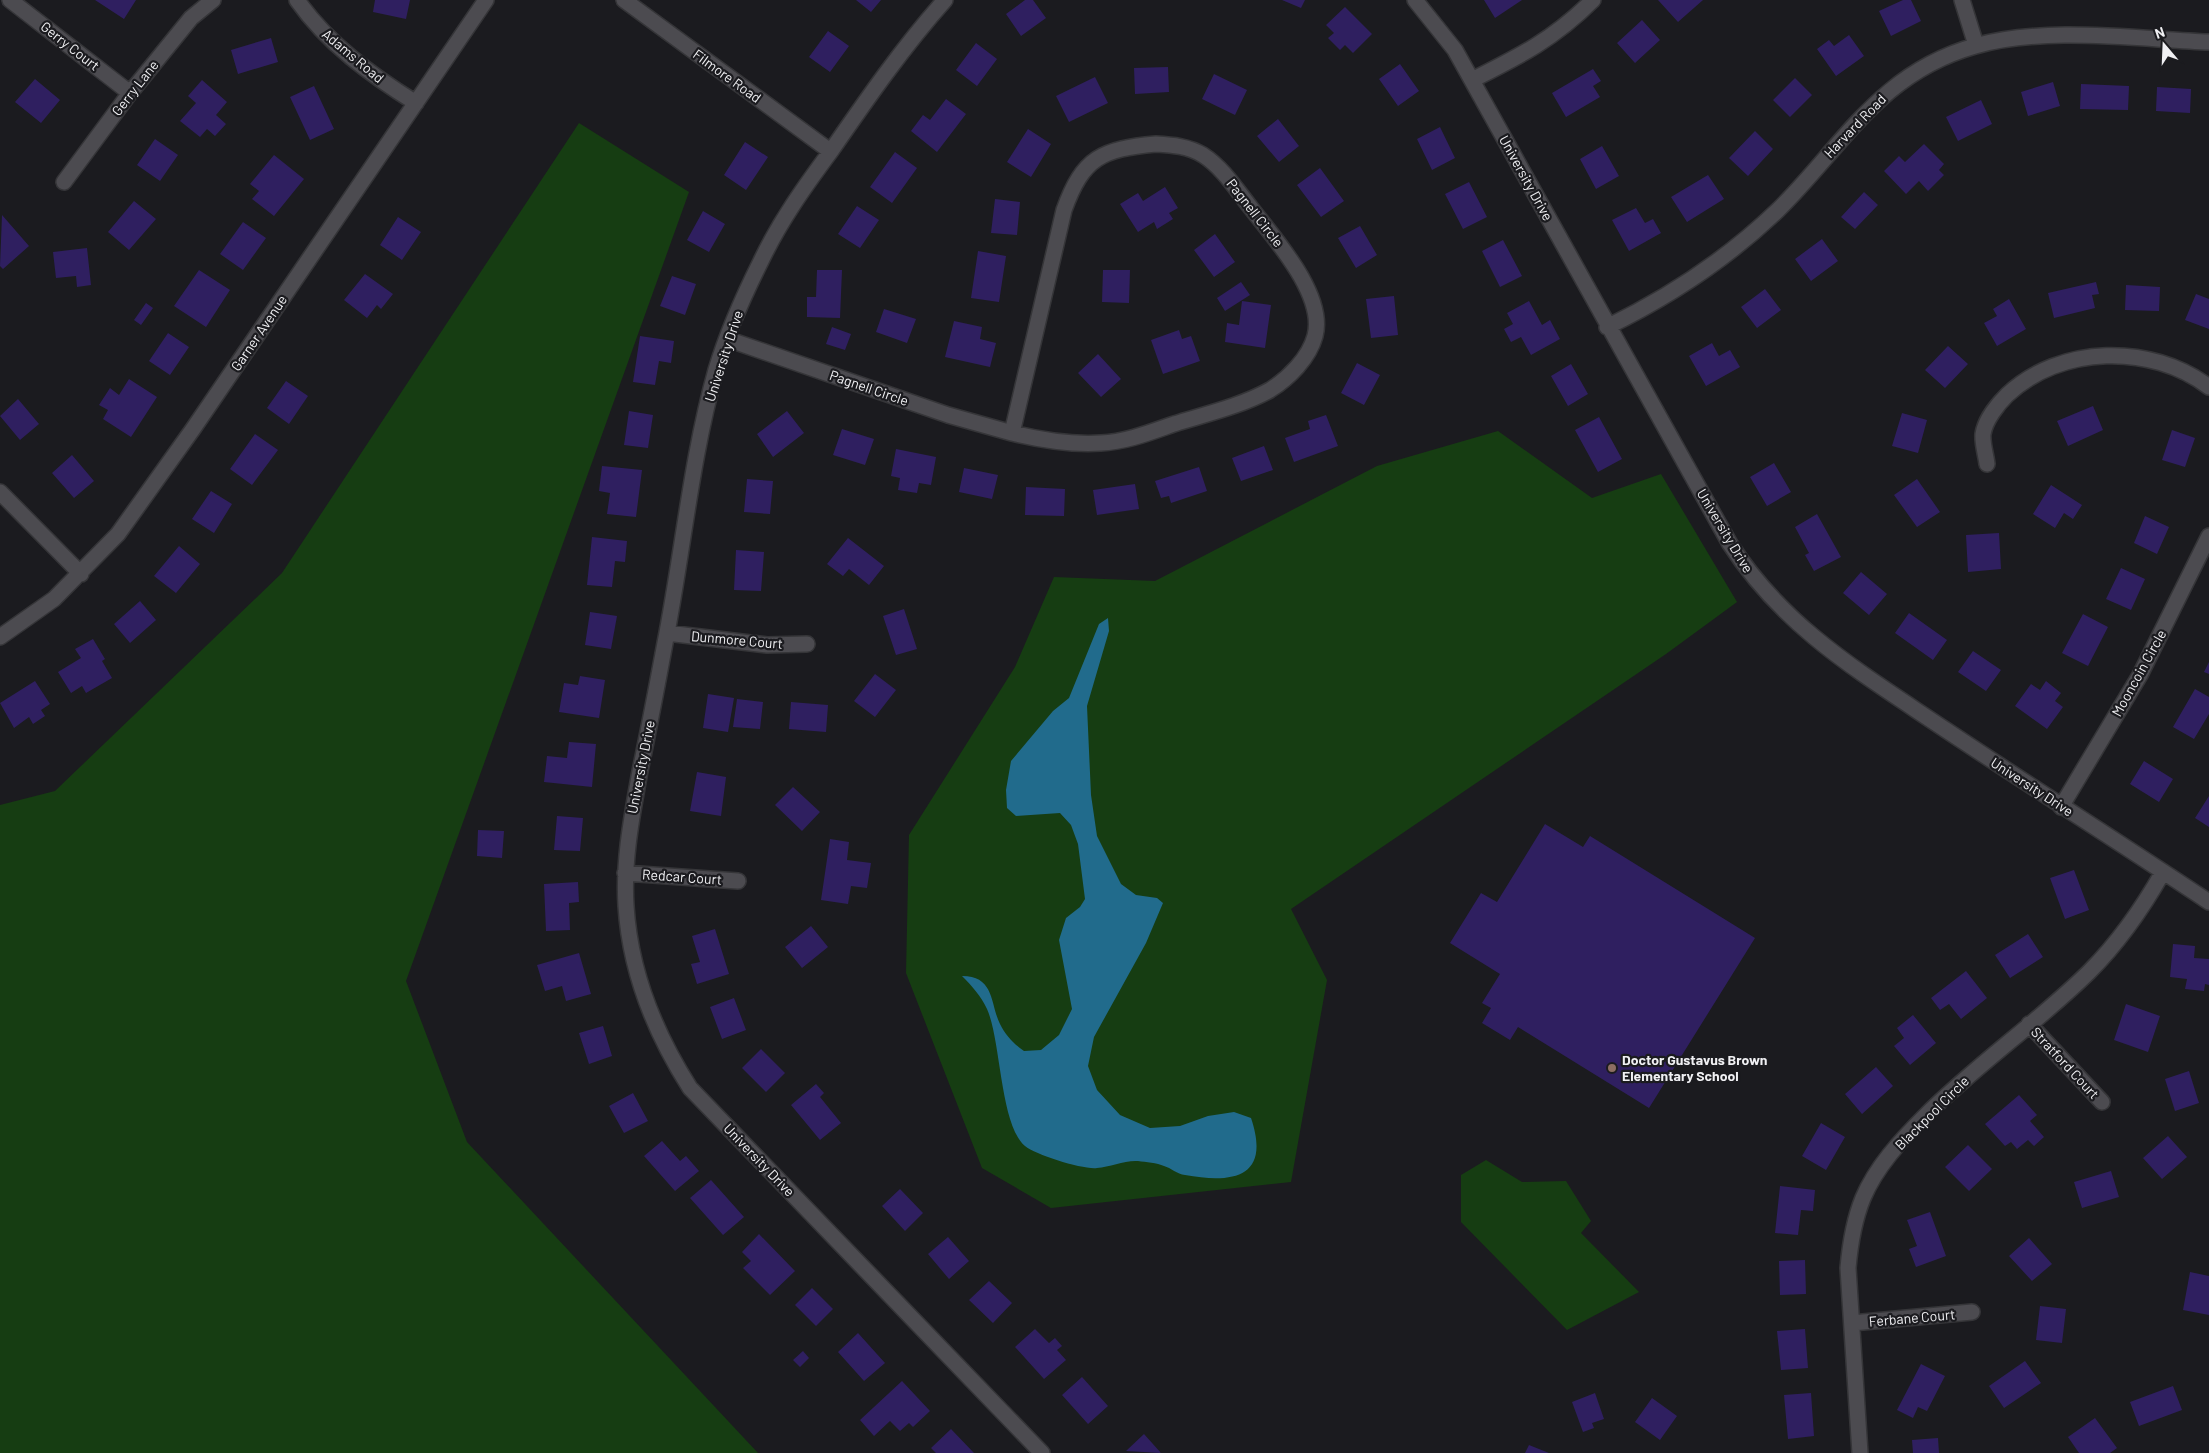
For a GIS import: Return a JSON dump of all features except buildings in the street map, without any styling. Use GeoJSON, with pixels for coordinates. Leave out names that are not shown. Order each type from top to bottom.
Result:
{"type":"FeatureCollection","features":[{"type":"Feature","properties":{"kind":"street","name":"Gerry Court"},"geometry":{"type":"LineString","coordinates":[[10,0],[130,93]]}},
{"type":"Feature","properties":{"kind":"street","name":"Gerry Lane"},"geometry":{"type":"LineString","coordinates":[[64,182],[130,93],[191,18],[212,0]]}},
{"type":"Feature","properties":{"kind":"street","name":"Adams Road"},"geometry":{"type":"LineString","coordinates":[[297,0],[342,50],[366,70],[416,103]]}},
{"type":"Feature","properties":{"kind":"street","name":"Garner Avenue"},"geometry":{"type":"LineString","coordinates":[[0,637],[47,604],[81,574],[118,534],[187,437],[486,0]]}},
{"type":"Feature","properties":{"kind":"street","name":"Filmore Road"},"geometry":{"type":"LineString","coordinates":[[624,0],[830,151]]}},
{"type":"Feature","properties":{"kind":"street","name":"University Drive"},"geometry":{"type":"LineString","coordinates":[[945,0],[909,42],[808,182],[779,227],[761,260],[727,339],[717,369],[695,461],[667,633],[630,828],[625,873],[626,907],[630,941],[641,988],[659,1032],[690,1088],[1042,1453]]}},
{"type":"Feature","properties":{"kind":"street","name":"University Drive"},"geometry":{"type":"LineString","coordinates":[[1415,0],[1455,50],[1607,327],[1730,544],[1758,583],[1796,622],[1848,666],[2209,902]]}},
{"type":"Feature","properties":{"kind":"street"},"geometry":{"type":"LineString","coordinates":[[1472,80],[1530,51],[1550,38],[1593,0]]}},
{"type":"Feature","properties":{"kind":"street"},"geometry":{"type":"LineString","coordinates":[[1962,0],[1976,46]]}},
{"type":"Feature","properties":{"kind":"street","name":"Harvard Road"},"geometry":{"type":"LineString","coordinates":[[1607,327],[1653,305],[1683,287],[1748,237],[1779,209],[1859,118],[1883,96],[1929,65],[1976,46],[2014,38],[2051,36],[2209,42]]}},
{"type":"Feature","properties":{"kind":"street","name":"Pagnell Circle"},"geometry":{"type":"LineString","coordinates":[[727,339],[948,415],[1012,433],[1040,440],[1104,443],[1134,437],[1251,399],[1271,389],[1284,379],[1304,357],[1312,344],[1316,322],[1305,285],[1291,260],[1220,169],[1204,156],[1191,149],[1174,146],[1156,144],[1124,147],[1110,150],[1080,175],[1064,210],[1012,433]]}},
{"type":"Feature","properties":{"kind":"street"},"geometry":{"type":"LineString","coordinates":[[1987,464],[1983,434],[1996,408],[2024,380],[2055,365],[2097,356],[2113,355],[2168,365],[2209,387]]}},
{"type":"Feature","properties":{"kind":"street"},"geometry":{"type":"LineString","coordinates":[[0,492],[81,574]]}},
{"type":"Feature","properties":{"kind":"street","name":"Mooncoin Circle"},"geometry":{"type":"LineString","coordinates":[[2061,807],[2140,675],[2209,536]]}},
{"type":"Feature","properties":{"kind":"street","name":"Dunmore Court"},"geometry":{"type":"LineString","coordinates":[[667,633],[768,645],[806,644]]}},
{"type":"Feature","properties":{"kind":"street","name":"Blackpool Circle"},"geometry":{"type":"LineString","coordinates":[[1860,1453],[1848,1268],[1850,1244],[1863,1197],[1880,1168],[1906,1136],[1942,1099],[2106,954],[2139,914],[2163,872]]}},
{"type":"Feature","properties":{"kind":"street","name":"Redcar Court"},"geometry":{"type":"LineString","coordinates":[[625,873],[738,881]]}},
{"type":"Feature","properties":{"kind":"street","name":"Stratford Court"},"geometry":{"type":"LineString","coordinates":[[2028,1024],[2102,1102]]}},
{"type":"Feature","properties":{"kind":"street","name":"Ferbane Court"},"geometry":{"type":"LineString","coordinates":[[1852,1323],[1972,1312]]}},
{"type":"Feature","properties":{"kind":"green space"},"geometry":{"type":"Polygon","coordinates":[[[579,123],[689,192],[406,981],[467,1142],[758,1453],[0,1453],[0,805],[55,791],[282,573],[579,123]]]}},
{"type":"Feature","properties":{"kind":"green space"},"geometry":{"type":"Polygon","coordinates":[[[1498,431],[1592,498],[1661,474],[1737,602],[1666,654],[1291,909],[1327,980],[1291,1182],[1051,1208],[982,1168],[906,973],[909,835],[1015,667],[1054,577],[1155,581],[1377,466],[1498,431]]]}},
{"type":"Feature","properties":{"kind":"green space"},"geometry":{"type":"Polygon","coordinates":[[[1486,1160],[1522,1182],[1566,1181],[1591,1221],[1581,1233],[1639,1292],[1567,1330],[1461,1222],[1461,1175],[1486,1160]]]}},
{"type":"Feature","properties":{"kind":"water"},"geometry":{"type":"Polygon","coordinates":[[[1108,618],[1109,631],[1087,706],[1091,795],[1097,836],[1121,884],[1136,895],[1157,898],[1163,903],[1146,943],[1094,1037],[1088,1066],[1097,1090],[1120,1115],[1150,1128],[1180,1126],[1208,1116],[1234,1112],[1251,1118],[1256,1138],[1256,1153],[1252,1164],[1244,1172],[1233,1176],[1203,1178],[1185,1175],[1161,1165],[1138,1161],[1091,1168],[1049,1157],[1025,1146],[1010,1120],[992,1023],[987,1009],[976,991],[962,976],[973,977],[986,986],[990,992],[1002,1028],[1010,1039],[1024,1051],[1041,1050],[1059,1035],[1072,1009],[1059,940],[1066,918],[1080,907],[1085,899],[1078,844],[1071,825],[1060,813],[1016,816],[1007,808],[1006,790],[1011,761],[1053,711],[1069,698],[1099,624],[1108,618]]]}},
{"type":"Feature","properties":{"kind":"place","name":"Doctor Gustavus Brown Elementary School"},"geometry":{"type":"Point","coordinates":[1612,1068]}}]}
